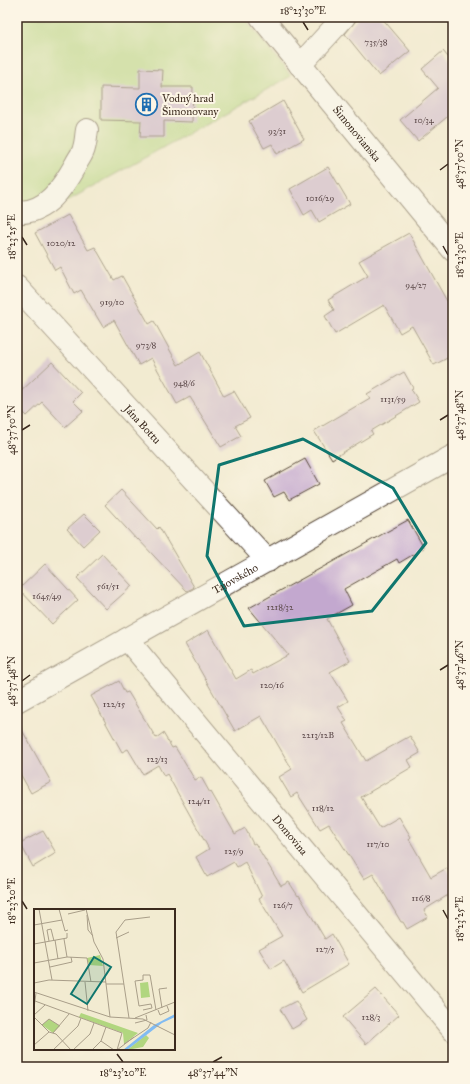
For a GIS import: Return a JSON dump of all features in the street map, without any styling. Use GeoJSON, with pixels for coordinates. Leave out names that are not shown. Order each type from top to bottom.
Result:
{"type":"FeatureCollection","features":[{"type":"Feature","properties":{"kind":"street","name":"Šimonovianska"},"geometry":{"type":"LineString","coordinates":[[261,17],[453,250]]}},
{"type":"Feature","properties":{"kind":"street"},"geometry":{"type":"LineString","coordinates":[[300,65],[344,17]]}},
{"type":"Feature","properties":{"kind":"street"},"geometry":{"type":"LineString","coordinates":[[17,212],[22,213],[38,208],[51,199],[63,186],[84,148],[87,130]]}},
{"type":"Feature","properties":{"kind":"street","name":"Jána Bottu"},"geometry":{"type":"LineString","coordinates":[[17,287],[268,561]]}},
{"type":"Feature","properties":{"kind":"street","name":"Tajovského"},"geometry":{"type":"LineString","coordinates":[[17,701],[453,456]]}},
{"type":"Feature","properties":{"kind":"street","name":"Domovina"},"geometry":{"type":"LineString","coordinates":[[127,639],[453,1030]]}},
{"type":"Feature","properties":{"kind":"highlighted area"},"geometry":{"type":"Polygon","coordinates":[[[303,439],[393,488],[426,543],[372,611],[244,626],[207,556],[219,465],[303,439]]]}},
{"type":"Feature","properties":{"kind":"green space"},"geometry":{"type":"Polygon","coordinates":[[[17,17],[244,17],[291,76],[17,229],[17,17]]]}},
{"type":"Feature","properties":{"kind":"building"},"geometry":{"type":"Polygon","coordinates":[[[359,17],[381,17],[410,51],[379,76],[345,34],[359,17]]]}},
{"type":"Feature","properties":{"kind":"building"},"geometry":{"type":"Polygon","coordinates":[[[443,51],[453,63],[453,112],[418,141],[400,120],[438,88],[422,69],[443,51]]]}},
{"type":"Feature","properties":{"kind":"building","name":"Vodný hrad Šimonovany"},"geometry":{"type":"Polygon","coordinates":[[[140,69],[163,70],[162,87],[193,87],[192,122],[164,121],[164,137],[140,137],[141,121],[101,120],[101,87],[140,88],[140,69]]]}},
{"type":"Feature","properties":{"kind":"building"},"geometry":{"type":"Polygon","coordinates":[[[283,101],[304,139],[277,154],[272,144],[264,148],[249,121],[283,101]]]}},
{"type":"Feature","properties":{"kind":"building"},"geometry":{"type":"Polygon","coordinates":[[[328,167],[350,204],[319,222],[312,210],[304,215],[290,189],[328,167]]]}},
{"type":"Feature","properties":{"kind":"building"},"geometry":{"type":"Polygon","coordinates":[[[68,215],[88,250],[95,247],[114,280],[122,276],[149,324],[154,321],[178,365],[200,352],[224,396],[234,391],[250,418],[235,426],[241,436],[221,447],[190,397],[177,404],[151,358],[139,365],[114,320],[103,327],[81,290],[74,294],[60,267],[55,270],[35,233],[68,215]]]}},
{"type":"Feature","properties":{"kind":"building"},"geometry":{"type":"Polygon","coordinates":[[[409,233],[453,312],[453,355],[434,365],[412,326],[400,333],[384,305],[335,334],[325,316],[334,310],[328,300],[368,276],[359,261],[409,233]]]}},
{"type":"Feature","properties":{"kind":"building"},"geometry":{"type":"Polygon","coordinates":[[[52,362],[81,393],[73,401],[83,411],[65,427],[42,402],[27,416],[17,406],[17,395],[52,362]]]}},
{"type":"Feature","properties":{"kind":"building"},"geometry":{"type":"Polygon","coordinates":[[[404,372],[413,388],[411,389],[419,402],[371,431],[373,434],[332,459],[314,431],[370,398],[367,394],[404,372]]]}},
{"type":"Feature","properties":{"kind":"building"},"geometry":{"type":"Polygon","coordinates":[[[305,459],[319,484],[289,500],[284,492],[274,497],[265,481],[305,459]]]}},
{"type":"Feature","properties":{"kind":"building"},"geometry":{"type":"Polygon","coordinates":[[[121,490],[157,529],[159,527],[194,587],[193,588],[187,591],[105,505],[121,490]]]}},
{"type":"Feature","properties":{"kind":"building"},"geometry":{"type":"Polygon","coordinates":[[[84,514],[100,530],[83,546],[67,529],[84,514]]]}},
{"type":"Feature","properties":{"kind":"building"},"geometry":{"type":"Polygon","coordinates":[[[408,520],[424,548],[399,563],[397,559],[344,589],[352,605],[327,619],[350,661],[330,672],[348,701],[338,707],[347,721],[343,723],[366,761],[410,736],[420,753],[408,760],[412,767],[361,797],[380,828],[399,817],[411,837],[409,839],[431,877],[447,868],[453,879],[453,892],[424,910],[428,917],[407,929],[403,922],[401,922],[373,874],[364,879],[329,824],[320,829],[297,793],[291,797],[279,777],[292,769],[261,716],[235,731],[185,644],[208,630],[236,679],[251,670],[253,674],[288,655],[249,608],[408,520]]]}},
{"type":"Feature","properties":{"kind":"building"},"geometry":{"type":"Polygon","coordinates":[[[102,554],[132,586],[106,609],[77,578],[102,554]]]}},
{"type":"Feature","properties":{"kind":"building"},"geometry":{"type":"Polygon","coordinates":[[[45,564],[78,600],[52,624],[19,589],[45,564]]]}},
{"type":"Feature","properties":{"kind":"building"},"geometry":{"type":"Polygon","coordinates":[[[119,681],[125,693],[128,692],[156,738],[163,733],[172,748],[175,747],[195,780],[201,777],[235,834],[245,828],[253,844],[255,843],[281,886],[289,882],[298,896],[299,895],[325,939],[332,934],[349,964],[302,992],[284,961],[271,969],[259,949],[282,936],[259,899],[262,897],[245,862],[237,867],[234,862],[207,877],[196,857],[209,849],[167,774],[164,776],[158,765],[143,774],[128,749],[122,752],[91,696],[119,681]]]}},
{"type":"Feature","properties":{"kind":"building"},"geometry":{"type":"Polygon","coordinates":[[[17,721],[51,782],[31,793],[17,768],[17,721]]]}},
{"type":"Feature","properties":{"kind":"building"},"geometry":{"type":"Polygon","coordinates":[[[43,831],[56,853],[33,867],[20,843],[43,831]]]}},
{"type":"Feature","properties":{"kind":"building"},"geometry":{"type":"Polygon","coordinates":[[[376,989],[399,1015],[366,1044],[343,1017],[376,989]]]}},
{"type":"Feature","properties":{"kind":"building"},"geometry":{"type":"Polygon","coordinates":[[[296,1001],[307,1020],[292,1029],[280,1009],[296,1001]]]}},
{"type":"Feature","properties":{"kind":"place","name":"Vodný hrad Šimonovany"},"geometry":{"type":"Point","coordinates":[147,104]}}]}
